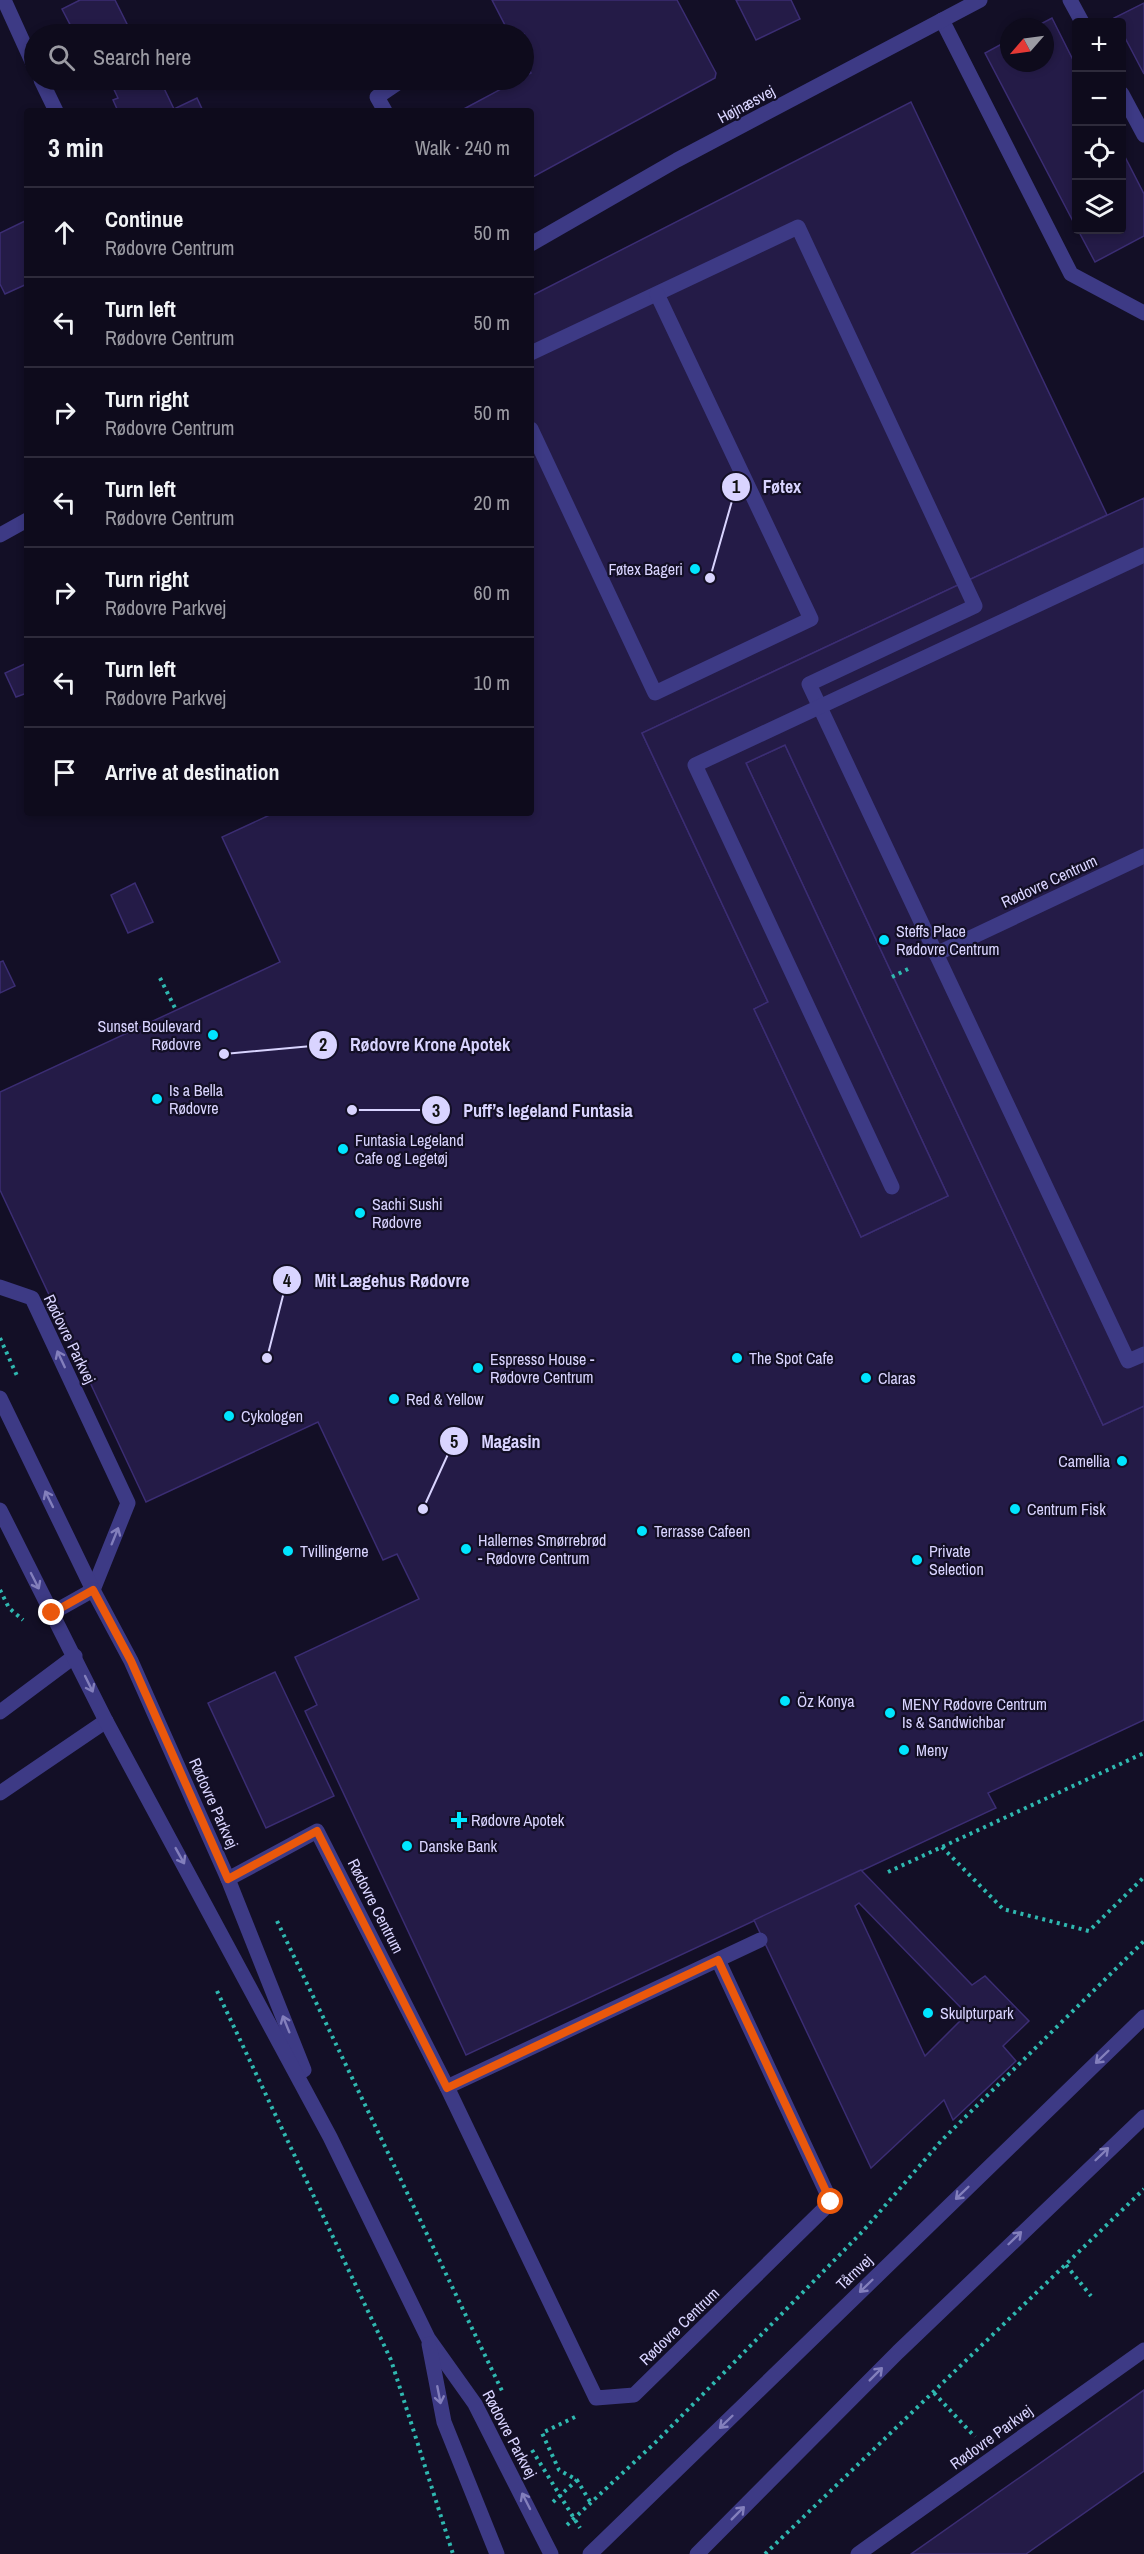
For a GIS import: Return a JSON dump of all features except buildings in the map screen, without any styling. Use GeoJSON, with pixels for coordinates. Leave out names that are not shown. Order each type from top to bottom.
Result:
{"type":"FeatureCollection","features":[{"type":"Feature","properties":{"kind":"street"},"geometry":{"type":"LineString","coordinates":[[4,0],[24,44]]}},
{"type":"Feature","properties":{"kind":"street","name":"Højnæsvej"},"geometry":{"type":"LineString","coordinates":[[534,242],[677,160],[980,0]]}},
{"type":"Feature","properties":{"kind":"street"},"geometry":{"type":"LineString","coordinates":[[1070,0],[1080,18]]}},
{"type":"Feature","properties":{"kind":"street"},"geometry":{"type":"LineString","coordinates":[[942,20],[1071,274],[1144,313]]}},
{"type":"Feature","properties":{"kind":"street"},"geometry":{"type":"LineString","coordinates":[[46,90],[55,108]]}},
{"type":"Feature","properties":{"kind":"street"},"geometry":{"type":"LineString","coordinates":[[383,108],[377,97],[387,90]]}},
{"type":"Feature","properties":{"kind":"street"},"geometry":{"type":"LineString","coordinates":[[1126,101],[1144,135]]}},
{"type":"Feature","properties":{"kind":"street"},"geometry":{"type":"LineString","coordinates":[[534,352],[798,228],[975,606],[809,684],[1128,1361],[1144,1353]]}},
{"type":"Feature","properties":{"kind":"street"},"geometry":{"type":"LineString","coordinates":[[534,435],[655,693],[811,619],[657,294]]}},
{"type":"Feature","properties":{"kind":"street"},"geometry":{"type":"LineString","coordinates":[[0,535],[24,522]]}},
{"type":"Feature","properties":{"kind":"street"},"geometry":{"type":"LineString","coordinates":[[892,1187],[695,765],[1144,555]]}},
{"type":"Feature","properties":{"kind":"street","name":"Rødovre Centrum"},"geometry":{"type":"LineString","coordinates":[[936,954],[1144,856]]}},
{"type":"Feature","properties":{"kind":"street","name":"Rødovre Parkvej"},"geometry":{"type":"LineString","coordinates":[[0,1287],[32,1298],[128,1503],[93,1590]]}},
{"type":"Feature","properties":{"kind":"street","name":"Rødovre Parkvej"},"geometry":{"type":"LineString","coordinates":[[0,1398],[93,1590],[131,1661],[228,1879],[330,2137]]}},
{"type":"Feature","properties":{"kind":"street","name":"Rødovre Parkvej"},"geometry":{"type":"LineString","coordinates":[[0,1510],[106,1721],[330,2137],[428,2338],[475,2404],[549,2550]]}},
{"type":"Feature","properties":{"kind":"street"},"geometry":{"type":"LineString","coordinates":[[52,1613],[93,1590]]}},
{"type":"Feature","properties":{"kind":"street"},"geometry":{"type":"LineString","coordinates":[[0,1712],[75,1656]]}},
{"type":"Feature","properties":{"kind":"street"},"geometry":{"type":"LineString","coordinates":[[0,1793],[106,1721]]}},
{"type":"Feature","properties":{"kind":"street","name":"Rødovre Centrum"},"geometry":{"type":"LineString","coordinates":[[228,1879],[317,1831],[447,2088],[596,2398],[634,2395],[831,2202],[718,1960]]}},
{"type":"Feature","properties":{"kind":"street"},"geometry":{"type":"LineString","coordinates":[[447,2088],[760,1940]]}},
{"type":"Feature","properties":{"kind":"street","name":"Tårnvej"},"geometry":{"type":"LineString","coordinates":[[592,2552],[1144,2017]]}},
{"type":"Feature","properties":{"kind":"street"},"geometry":{"type":"LineString","coordinates":[[697,2554],[898,2352],[1144,2117]]}},
{"type":"Feature","properties":{"kind":"street","name":"Rødovre Parkvej"},"geometry":{"type":"LineString","coordinates":[[428,2338],[444,2422],[496,2554]]}},
{"type":"Feature","properties":{"kind":"street","name":"Rødovre Parkvej"},"geometry":{"type":"LineString","coordinates":[[858,2554],[1144,2350]]}},
{"type":"Feature","properties":{"kind":"path"},"geometry":{"type":"LineString","coordinates":[[160,978],[176,1010]]}},
{"type":"Feature","properties":{"kind":"path"},"geometry":{"type":"LineString","coordinates":[[0,1338],[20,1381]]}},
{"type":"Feature","properties":{"kind":"path"},"geometry":{"type":"LineString","coordinates":[[0,1590],[9,1608],[26,1622]]}},
{"type":"Feature","properties":{"kind":"path"},"geometry":{"type":"LineString","coordinates":[[888,1872],[1144,1753]]}},
{"type":"Feature","properties":{"kind":"path"},"geometry":{"type":"LineString","coordinates":[[942,1847],[1003,1909],[1089,1931],[1144,1877]]}},
{"type":"Feature","properties":{"kind":"path"},"geometry":{"type":"LineString","coordinates":[[276,1919],[508,2402]]}},
{"type":"Feature","properties":{"kind":"path"},"geometry":{"type":"LineString","coordinates":[[549,2550],[573,2518],[658,2440],[863,2230],[942,2140],[1144,1941]]}},
{"type":"Feature","properties":{"kind":"path"},"geometry":{"type":"LineString","coordinates":[[213,1983],[391,2360],[453,2554]]}},
{"type":"Feature","properties":{"kind":"path"},"geometry":{"type":"LineString","coordinates":[[765,2554],[1144,2189]]}},
{"type":"Feature","properties":{"kind":"path"},"geometry":{"type":"LineString","coordinates":[[1066,2265],[1091,2296]]}},
{"type":"Feature","properties":{"kind":"path"},"geometry":{"type":"LineString","coordinates":[[934,2393],[994,2457]]}},
{"type":"Feature","properties":{"kind":"path"},"geometry":{"type":"LineString","coordinates":[[577,2480],[559,2470],[542,2433],[578,2415],[596,2398]]}},
{"type":"Feature","properties":{"kind":"path"},"geometry":{"type":"LineString","coordinates":[[528,2443],[592,2552]]}},
{"type":"Feature","properties":{"kind":"place","name":"Føtex Bageri"},"geometry":{"type":"Point","coordinates":[695,569]}},
{"type":"Feature","properties":{"kind":"place","name":"Føtex"},"geometry":{"type":"Point","coordinates":[710,578]}},
{"type":"Feature","properties":{"kind":"place","name":"Steffs Place Rødovre Centrum"},"geometry":{"type":"Point","coordinates":[884,940]}},
{"type":"Feature","properties":{"kind":"place","name":"Sunset Boulevard Rødovre"},"geometry":{"type":"Point","coordinates":[213,1035]}},
{"type":"Feature","properties":{"kind":"place","name":"Rødovre Krone Apotek"},"geometry":{"type":"Point","coordinates":[224,1054]}},
{"type":"Feature","properties":{"kind":"place","name":"Is a Bella Rødovre"},"geometry":{"type":"Point","coordinates":[157,1099]}},
{"type":"Feature","properties":{"kind":"place","name":"Puff’s legeland Funtasia"},"geometry":{"type":"Point","coordinates":[352,1110]}},
{"type":"Feature","properties":{"kind":"place","name":"Funtasia Legeland Cafe og Legetøj"},"geometry":{"type":"Point","coordinates":[343,1149]}},
{"type":"Feature","properties":{"kind":"place","name":"Sachi Sushi Rødovre"},"geometry":{"type":"Point","coordinates":[360,1213]}},
{"type":"Feature","properties":{"kind":"place","name":"Mit Lægehus Rødovre"},"geometry":{"type":"Point","coordinates":[267,1358]}},
{"type":"Feature","properties":{"kind":"place","name":"The Spot Cafe"},"geometry":{"type":"Point","coordinates":[737,1358]}},
{"type":"Feature","properties":{"kind":"place","name":"Espresso House - Rødovre Centrum"},"geometry":{"type":"Point","coordinates":[478,1368]}},
{"type":"Feature","properties":{"kind":"place","name":"Claras"},"geometry":{"type":"Point","coordinates":[866,1378]}},
{"type":"Feature","properties":{"kind":"place","name":"Red & Yellow"},"geometry":{"type":"Point","coordinates":[394,1399]}},
{"type":"Feature","properties":{"kind":"place","name":"Cykologen"},"geometry":{"type":"Point","coordinates":[229,1416]}},
{"type":"Feature","properties":{"kind":"place","name":"Camellia"},"geometry":{"type":"Point","coordinates":[1122,1461]}},
{"type":"Feature","properties":{"kind":"place","name":"Magasin"},"geometry":{"type":"Point","coordinates":[423,1509]}},
{"type":"Feature","properties":{"kind":"place","name":"Centrum Fisk"},"geometry":{"type":"Point","coordinates":[1015,1509]}},
{"type":"Feature","properties":{"kind":"place","name":"Terrasse Cafeen"},"geometry":{"type":"Point","coordinates":[642,1531]}},
{"type":"Feature","properties":{"kind":"place","name":"Hallernes Smørrebrød - Rødovre Centrum"},"geometry":{"type":"Point","coordinates":[466,1549]}},
{"type":"Feature","properties":{"kind":"place","name":"Tvillingerne"},"geometry":{"type":"Point","coordinates":[288,1551]}},
{"type":"Feature","properties":{"kind":"place","name":"Private Selection"},"geometry":{"type":"Point","coordinates":[917,1560]}},
{"type":"Feature","properties":{"kind":"place","name":"Öz Konya"},"geometry":{"type":"Point","coordinates":[785,1701]}},
{"type":"Feature","properties":{"kind":"place","name":"MENY Rødovre Centrum Is & Sandwichbar"},"geometry":{"type":"Point","coordinates":[890,1713]}},
{"type":"Feature","properties":{"kind":"place","name":"Meny"},"geometry":{"type":"Point","coordinates":[904,1750]}},
{"type":"Feature","properties":{"kind":"place","name":"Rødovre Apotek"},"geometry":{"type":"Point","coordinates":[459,1820]}},
{"type":"Feature","properties":{"kind":"place","name":"Danske Bank"},"geometry":{"type":"Point","coordinates":[407,1846]}},
{"type":"Feature","properties":{"kind":"place","name":"Skulpturpark"},"geometry":{"type":"Point","coordinates":[928,2013]}},
{"type":"Feature","properties":{"kind":"route"},"geometry":{"type":"LineString","coordinates":[[52,1613],[93,1590],[131,1661],[228,1879],[317,1831],[447,2088],[718,1960],[831,2202]]}}]}
